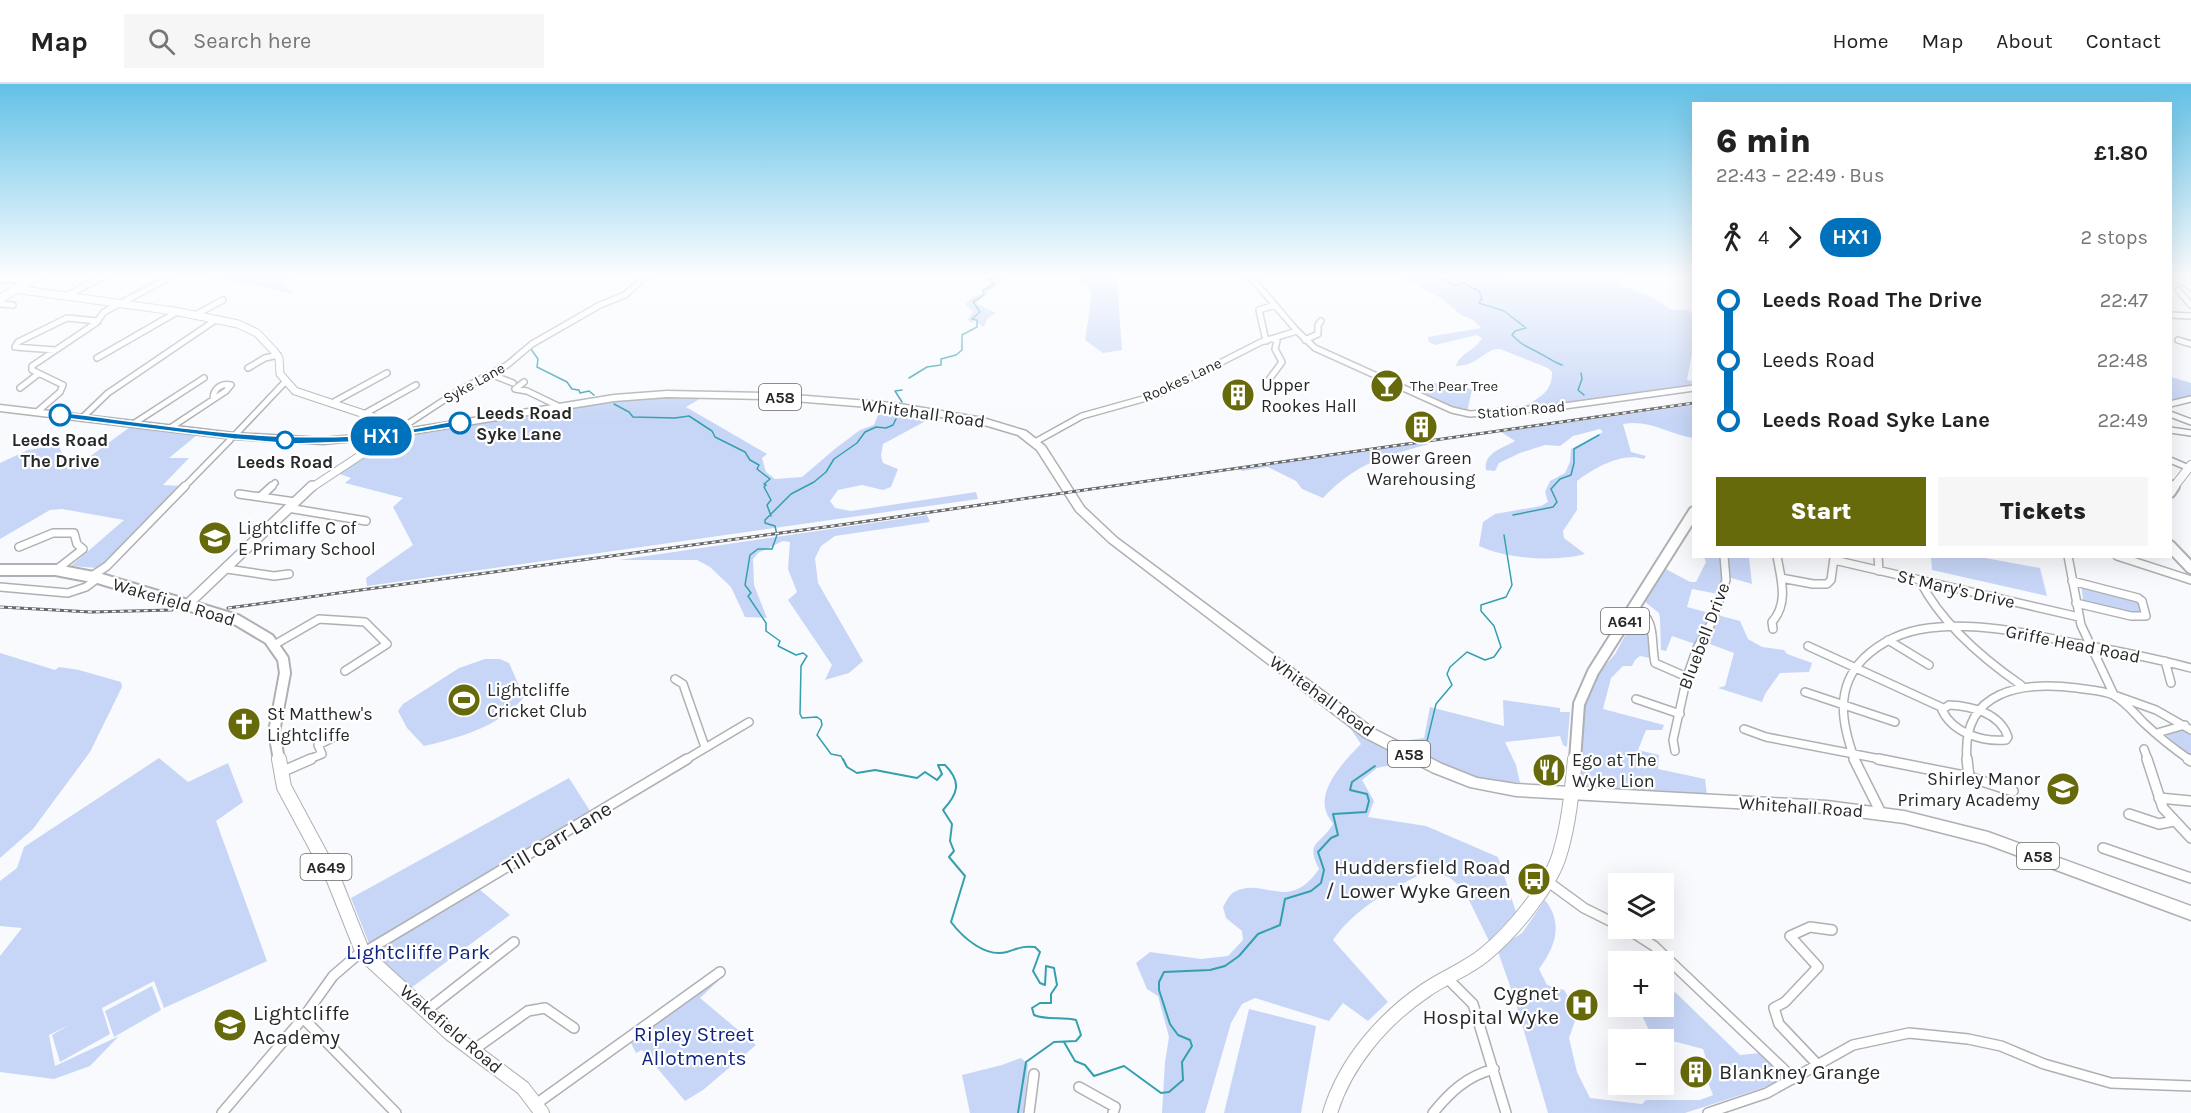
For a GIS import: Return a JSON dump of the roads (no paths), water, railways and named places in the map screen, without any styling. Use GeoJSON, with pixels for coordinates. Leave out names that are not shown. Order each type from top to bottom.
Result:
{"type":"FeatureCollection","features":[{"type":"Feature","properties":{"kind":"highway","name":"Whitehall Road"},"geometry":{"type":"LineString","coordinates":[[390,435],[558,406],[614,398],[667,394],[769,396],[894,406],[966,418],[1013,429],[1035,442],[1080,508],[1102,531],[1369,733],[1437,768],[1475,783],[1516,790],[1572,795],[1815,806],[1881,813],[1941,825],[1988,838],[2191,912]]}},
{"type":"Feature","properties":{"kind":"highway","name":"A58"},"geometry":{"type":"LineString","coordinates":[[0,408],[170,428],[232,438],[323,441],[390,435]]}},
{"type":"Feature","properties":{"kind":"main road"},"geometry":{"type":"LineString","coordinates":[[2172,490],[2187,478],[2190,466]]}},
{"type":"Feature","properties":{"kind":"main road","name":"A641"},"geometry":{"type":"LineString","coordinates":[[1330,1113],[1336,1093],[1362,1051],[1390,1017],[1425,990],[1484,955],[1514,926],[1547,881],[1560,855],[1572,795],[1580,704],[1593,672],[1692,515]]}},
{"type":"Feature","properties":{"kind":"main road"},"geometry":{"type":"LineString","coordinates":[[2172,550],[2191,568]]}},
{"type":"Feature","properties":{"kind":"main road","name":"Wakefield Road"},"geometry":{"type":"LineString","coordinates":[[0,570],[56,570],[95,577],[237,620],[262,634],[274,645],[283,659],[285,673],[273,732],[284,787],[301,823],[334,880],[362,952],[472,1051],[523,1088],[539,1108]]}},
{"type":"Feature","properties":{"kind":"street"},"geometry":{"type":"LineString","coordinates":[[55,324],[18,342],[15,347],[55,350]]}},
{"type":"Feature","properties":{"kind":"street"},"geometry":{"type":"LineString","coordinates":[[38,412],[60,392],[63,385],[32,370],[32,366],[94,324]]}},
{"type":"Feature","properties":{"kind":"street"},"geometry":{"type":"LineString","coordinates":[[97,358],[154,324]]}},
{"type":"Feature","properties":{"kind":"street"},"geometry":{"type":"LineString","coordinates":[[82,418],[108,393],[210,324]]}},
{"type":"Feature","properties":{"kind":"street"},"geometry":{"type":"LineString","coordinates":[[237,324],[251,330],[278,355],[278,369],[285,382],[302,394],[403,427]]}},
{"type":"Feature","properties":{"kind":"street","name":"Syke Lane"},"geometry":{"type":"LineString","coordinates":[[188,604],[228,569],[306,491],[456,392],[507,365],[532,344],[567,324]]}},
{"type":"Feature","properties":{"kind":"street"},"geometry":{"type":"LineString","coordinates":[[1262,324],[1266,341]]}},
{"type":"Feature","properties":{"kind":"street","name":"Station Road"},"geometry":{"type":"LineString","coordinates":[[1291,324],[1315,348],[1458,413],[1557,407],[1692,388]]}},
{"type":"Feature","properties":{"kind":"street"},"geometry":{"type":"LineString","coordinates":[[1305,340],[1318,334],[1319,324]]}},
{"type":"Feature","properties":{"kind":"street","name":"Rookes Lane"},"geometry":{"type":"LineString","coordinates":[[1035,442],[1082,416],[1157,395],[1266,341],[1297,331]]}},
{"type":"Feature","properties":{"kind":"street"},"geometry":{"type":"LineString","coordinates":[[1265,386],[1282,362],[1275,349],[1277,341],[1273,339]]}},
{"type":"Feature","properties":{"kind":"street"},"geometry":{"type":"LineString","coordinates":[[2178,340],[2191,344]]}},
{"type":"Feature","properties":{"kind":"street"},"geometry":{"type":"LineString","coordinates":[[248,368],[265,358],[278,355]]}},
{"type":"Feature","properties":{"kind":"street"},"geometry":{"type":"LineString","coordinates":[[332,403],[387,373]]}},
{"type":"Feature","properties":{"kind":"street"},"geometry":{"type":"LineString","coordinates":[[20,388],[39,374]]}},
{"type":"Feature","properties":{"kind":"street"},"geometry":{"type":"LineString","coordinates":[[490,374],[513,383]]}},
{"type":"Feature","properties":{"kind":"street"},"geometry":{"type":"LineString","coordinates":[[133,424],[204,378]]}},
{"type":"Feature","properties":{"kind":"street"},"geometry":{"type":"LineString","coordinates":[[0,587],[68,593],[86,587],[285,382]]}},
{"type":"Feature","properties":{"kind":"street"},"geometry":{"type":"LineString","coordinates":[[524,382],[515,389],[527,391],[558,406]]}},
{"type":"Feature","properties":{"kind":"street"},"geometry":{"type":"LineString","coordinates":[[364,414],[416,385]]}},
{"type":"Feature","properties":{"kind":"street"},"geometry":{"type":"LineString","coordinates":[[170,428],[213,399]]}},
{"type":"Feature","properties":{"kind":"street"},"geometry":{"type":"LineString","coordinates":[[2172,404],[2191,399]]}},
{"type":"Feature","properties":{"kind":"street"},"geometry":{"type":"LineString","coordinates":[[2172,415],[2191,422]]}},
{"type":"Feature","properties":{"kind":"street"},"geometry":{"type":"LineString","coordinates":[[2172,430],[2191,433]]}},
{"type":"Feature","properties":{"kind":"street"},"geometry":{"type":"LineString","coordinates":[[2172,461],[2190,466]]}},
{"type":"Feature","properties":{"kind":"street"},"geometry":{"type":"LineString","coordinates":[[260,497],[275,483]]}},
{"type":"Feature","properties":{"kind":"street"},"geometry":{"type":"LineString","coordinates":[[239,494],[366,521]]}},
{"type":"Feature","properties":{"kind":"street"},"geometry":{"type":"LineString","coordinates":[[20,548],[54,533],[66,531],[74,533],[77,544],[83,549],[56,570]]}},
{"type":"Feature","properties":{"kind":"street"},"geometry":{"type":"LineString","coordinates":[[32,544],[36,551]]}},
{"type":"Feature","properties":{"kind":"street","name":"Bluebell Drive"},"geometry":{"type":"LineString","coordinates":[[1674,751],[1673,740],[1687,677],[1697,648],[1708,633],[1726,580],[1724,558]]}},
{"type":"Feature","properties":{"kind":"street"},"geometry":{"type":"LineString","coordinates":[[1773,629],[1772,622],[1782,602],[1777,558]]}},
{"type":"Feature","properties":{"kind":"street"},"geometry":{"type":"LineString","coordinates":[[1781,578],[1813,584],[1827,584],[1831,580],[1834,558]]}},
{"type":"Feature","properties":{"kind":"street","name":"St Mary's Drive"},"geometry":{"type":"LineString","coordinates":[[1834,558],[1920,581],[2079,617]]}},
{"type":"Feature","properties":{"kind":"street"},"geometry":{"type":"LineString","coordinates":[[1878,558],[1879,571]]}},
{"type":"Feature","properties":{"kind":"street"},"geometry":{"type":"LineString","coordinates":[[2068,558],[2079,617],[2114,695],[2191,761]]}},
{"type":"Feature","properties":{"kind":"street"},"geometry":{"type":"LineString","coordinates":[[2123,558],[2191,580]]}},
{"type":"Feature","properties":{"kind":"street"},"geometry":{"type":"LineString","coordinates":[[228,569],[274,576],[289,574]]}},
{"type":"Feature","properties":{"kind":"street"},"geometry":{"type":"LineString","coordinates":[[1920,581],[1931,601],[1954,626],[2021,685]]}},
{"type":"Feature","properties":{"kind":"street"},"geometry":{"type":"LineString","coordinates":[[2072,581],[2138,598],[2142,601],[2145,616],[2131,616],[2076,603]]}},
{"type":"Feature","properties":{"kind":"street"},"geometry":{"type":"LineString","coordinates":[[1634,607],[1644,611],[1651,619],[1655,663],[1687,677]]}},
{"type":"Feature","properties":{"kind":"street"},"geometry":{"type":"LineString","coordinates":[[274,645],[319,619],[365,622],[387,644],[345,671]]}},
{"type":"Feature","properties":{"kind":"street","name":"Griffe Head Road"},"geometry":{"type":"LineString","coordinates":[[1888,640],[1925,629],[1954,626],[2009,631],[2090,645],[2191,669]]}},
{"type":"Feature","properties":{"kind":"street"},"geometry":{"type":"LineString","coordinates":[[1881,813],[1853,754],[1845,725],[1842,704],[1846,684],[1855,667],[1877,645],[1888,640],[1929,665]]}},
{"type":"Feature","properties":{"kind":"street"},"geometry":{"type":"LineString","coordinates":[[1808,646],[1943,708],[1956,705],[1980,712],[2004,727],[2008,737],[2006,740],[1994,741],[1969,733],[1957,727],[1943,715],[1943,708]]}},
{"type":"Feature","properties":{"kind":"street"},"geometry":{"type":"LineString","coordinates":[[2164,661],[2170,683]]}},
{"type":"Feature","properties":{"kind":"street"},"geometry":{"type":"LineString","coordinates":[[675,679],[683,684],[705,747]]}},
{"type":"Feature","properties":{"kind":"street"},"geometry":{"type":"LineString","coordinates":[[1969,777],[1965,747],[1969,733],[1980,712],[1987,701],[1993,697],[2021,685],[2058,686],[2114,695],[2156,710],[2189,726]]}},
{"type":"Feature","properties":{"kind":"street"},"geometry":{"type":"LineString","coordinates":[[1805,692],[1895,722]]}},
{"type":"Feature","properties":{"kind":"street"},"geometry":{"type":"LineString","coordinates":[[1636,699],[1680,714]]}},
{"type":"Feature","properties":{"kind":"street","name":"Till Carr Lane"},"geometry":{"type":"LineString","coordinates":[[222,1113],[303,1018],[333,976],[362,952],[749,722]]}},
{"type":"Feature","properties":{"kind":"street"},"geometry":{"type":"LineString","coordinates":[[2157,733],[2189,726]]}},
{"type":"Feature","properties":{"kind":"street"},"geometry":{"type":"LineString","coordinates":[[1744,729],[1766,737],[1969,777],[2013,791]]}},
{"type":"Feature","properties":{"kind":"street"},"geometry":{"type":"LineString","coordinates":[[281,772],[322,754],[318,745],[336,735]]}},
{"type":"Feature","properties":{"kind":"street"},"geometry":{"type":"LineString","coordinates":[[2144,749],[2163,808],[2191,838]]}},
{"type":"Feature","properties":{"kind":"street"},"geometry":{"type":"LineString","coordinates":[[2159,798],[2191,801]]}},
{"type":"Feature","properties":{"kind":"street"},"geometry":{"type":"LineString","coordinates":[[2129,814],[2159,824],[2174,821]]}},
{"type":"Feature","properties":{"kind":"street"},"geometry":{"type":"LineString","coordinates":[[2103,848],[2191,879]]}},
{"type":"Feature","properties":{"kind":"street"},"geometry":{"type":"LineString","coordinates":[[1547,881],[1584,908],[1608,920]]}},
{"type":"Feature","properties":{"kind":"street"},"geometry":{"type":"LineString","coordinates":[[1818,1065],[1779,1024],[1774,1008],[1785,1002],[1818,967],[1790,936],[1802,927],[1821,926],[1832,930]]}},
{"type":"Feature","properties":{"kind":"street"},"geometry":{"type":"LineString","coordinates":[[1643,939],[1654,946],[1794,1079]]}},
{"type":"Feature","properties":{"kind":"street"},"geometry":{"type":"LineString","coordinates":[[427,1010],[514,942]]}},
{"type":"Feature","properties":{"kind":"street"},"geometry":{"type":"LineString","coordinates":[[539,1108],[720,972]]}},
{"type":"Feature","properties":{"kind":"street"},"geometry":{"type":"LineString","coordinates":[[1447,978],[1473,1004],[1506,1113]]}},
{"type":"Feature","properties":{"kind":"street"},"geometry":{"type":"LineString","coordinates":[[472,1051],[528,1011],[545,1008],[574,1028]]}},
{"type":"Feature","properties":{"kind":"street"},"geometry":{"type":"LineString","coordinates":[[303,1018],[396,1113]]}},
{"type":"Feature","properties":{"kind":"street"},"geometry":{"type":"LineString","coordinates":[[1708,1113],[1767,1093],[1853,1045],[1909,1033],[1968,1039],[2001,1047],[2044,1064],[2111,1083],[2191,1086]]}},
{"type":"Feature","properties":{"kind":"street"},"geometry":{"type":"LineString","coordinates":[[1433,1113],[1452,1089],[1485,1071],[1494,1070]]}},
{"type":"Feature","properties":{"kind":"street"},"geometry":{"type":"LineString","coordinates":[[1029,1113],[1034,1074]]}},
{"type":"Feature","properties":{"kind":"street"},"geometry":{"type":"LineString","coordinates":[[1079,1087],[1114,1107],[1113,1113]]}},
{"type":"Feature","properties":{"kind":"waterway"},"geometry":{"type":"LineString","coordinates":[[909,378],[927,367],[941,365],[941,359],[956,355],[962,350],[962,335],[977,327],[977,324]]}},
{"type":"Feature","properties":{"kind":"waterway"},"geometry":{"type":"LineString","coordinates":[[1521,324],[1526,328],[1515,331],[1512,335],[1516,339],[1562,365]]}},
{"type":"Feature","properties":{"kind":"waterway"},"geometry":{"type":"LineString","coordinates":[[531,349],[538,359],[537,367],[567,382],[572,389],[579,390],[580,393],[589,391],[594,395]]}},
{"type":"Feature","properties":{"kind":"waterway"},"geometry":{"type":"LineString","coordinates":[[1581,373],[1582,379],[1578,390],[1584,395]]}},
{"type":"Feature","properties":{"kind":"waterway"},"geometry":{"type":"LineString","coordinates":[[902,390],[895,391],[902,402]]}},
{"type":"Feature","properties":{"kind":"waterway"},"geometry":{"type":"LineString","coordinates":[[614,404],[629,412],[633,417],[689,416],[712,431],[715,437],[745,452],[750,460],[759,465],[757,469],[770,479],[764,487],[771,500],[767,505],[770,515]]}},
{"type":"Feature","properties":{"kind":"waterway"},"geometry":{"type":"LineString","coordinates":[[770,515],[791,494],[814,482],[826,472],[834,459],[857,443],[865,432],[876,427],[886,428],[893,425],[896,419]]}},
{"type":"Feature","properties":{"kind":"waterway"},"geometry":{"type":"LineString","coordinates":[[1513,515],[1553,507],[1557,502],[1551,489],[1560,479],[1571,475],[1574,449],[1599,435]]}},
{"type":"Feature","properties":{"kind":"waterway"},"geometry":{"type":"LineString","coordinates":[[770,515],[765,523],[775,526],[777,535],[772,549],[758,549],[750,555],[745,585],[751,593],[748,596],[766,623],[766,631],[780,641],[778,646],[796,655],[803,653],[807,656],[801,666],[800,714],[802,718],[817,717],[821,720],[822,725],[817,735],[831,754],[841,756],[843,760]]}},
{"type":"Feature","properties":{"kind":"waterway"},"geometry":{"type":"LineString","coordinates":[[1427,741],[1436,704],[1452,685],[1447,674],[1450,667],[1467,652],[1485,660],[1494,657],[1501,647],[1494,626],[1481,611],[1481,605],[1506,597],[1512,585],[1504,535]]}},
{"type":"Feature","properties":{"kind":"waterway"},"geometry":{"type":"LineString","coordinates":[[843,759],[847,767],[857,773],[875,770],[917,778],[925,772],[937,780],[942,774],[938,765],[945,765],[956,782],[955,793],[943,810],[952,824],[950,841],[954,851],[949,857],[965,876],[951,922],[968,940],[991,952],[999,953],[1023,947],[1035,947],[1040,952],[1033,971],[1040,983],[1045,985],[1046,966],[1054,968],[1057,985],[1051,994],[1051,1003],[1040,1003],[1032,1008],[1034,1015],[1076,1020],[1081,1035],[1076,1041],[1054,1042],[1026,1062],[1018,1113]]}},
{"type":"Feature","properties":{"kind":"waterway"},"geometry":{"type":"LineString","coordinates":[[1064,1042],[1075,1061],[1085,1065],[1094,1076],[1124,1066],[1161,1093],[1169,1092],[1183,1080],[1182,1062],[1192,1046],[1190,1040],[1178,1035],[1170,1024],[1159,990],[1159,982],[1164,972],[1210,970],[1225,966],[1239,956],[1258,934],[1280,925],[1285,899],[1311,891],[1321,883],[1324,870],[1318,852],[1331,838],[1338,835],[1333,814],[1366,812],[1369,801],[1367,794],[1350,790],[1352,782],[1375,766]]}},
{"type":"Feature","properties":{"kind":"railway"},"geometry":{"type":"LineString","coordinates":[[228,608],[840,525],[1692,403]]}},
{"type":"Feature","properties":{"kind":"railway"},"geometry":{"type":"LineString","coordinates":[[0,607],[91,612],[172,610]]}},
{"type":"Feature","properties":{"kind":"place","name":"The Pear Tree"},"geometry":{"type":"Point","coordinates":[1387,386]}},
{"type":"Feature","properties":{"kind":"place","name":"Upper Rookes Hall"},"geometry":{"type":"Point","coordinates":[1238,395]}},
{"type":"Feature","properties":{"kind":"place","name":"Leeds Road The Drive"},"geometry":{"type":"Point","coordinates":[60,415]}},
{"type":"Feature","properties":{"kind":"place","name":"Leeds Road Syke Lane"},"geometry":{"type":"Point","coordinates":[460,423]}},
{"type":"Feature","properties":{"kind":"place","name":"Bower Green Warehousing"},"geometry":{"type":"Point","coordinates":[1421,427]}},
{"type":"Feature","properties":{"kind":"place","name":"Leeds Road"},"geometry":{"type":"Point","coordinates":[285,440]}},
{"type":"Feature","properties":{"kind":"place","name":"Lightcliffe C of E Primary School"},"geometry":{"type":"Point","coordinates":[215,538]}},
{"type":"Feature","properties":{"kind":"place","name":"Lightcliffe Cricket Club"},"geometry":{"type":"Point","coordinates":[464,700]}},
{"type":"Feature","properties":{"kind":"place","name":"St Matthew's Lightcliffe"},"geometry":{"type":"Point","coordinates":[244,724]}},
{"type":"Feature","properties":{"kind":"place","name":"Ego at The Wyke Lion"},"geometry":{"type":"Point","coordinates":[1549,770]}},
{"type":"Feature","properties":{"kind":"place","name":"Shirley Manor Primary Academy"},"geometry":{"type":"Point","coordinates":[2063,789]}},
{"type":"Feature","properties":{"kind":"place","name":"Huddersfield Road / Lower Wyke Green"},"geometry":{"type":"Point","coordinates":[1534,879]}},
{"type":"Feature","properties":{"kind":"place","name":"Cygnet Hospital Wyke"},"geometry":{"type":"Point","coordinates":[1582,1005]}},
{"type":"Feature","properties":{"kind":"place","name":"Lightcliffe Academy"},"geometry":{"type":"Point","coordinates":[230,1025]}},
{"type":"Feature","properties":{"kind":"place","name":"Blankney Grange"},"geometry":{"type":"Point","coordinates":[1696,1072]}},
{"type":"Feature","properties":{"kind":"park label","name":"Lightcliffe Park"},"geometry":{"type":"Point","coordinates":[418,952]}},
{"type":"Feature","properties":{"kind":"park label","name":"Ripley Street Allotments"},"geometry":{"type":"Point","coordinates":[694,1046]}}]}
